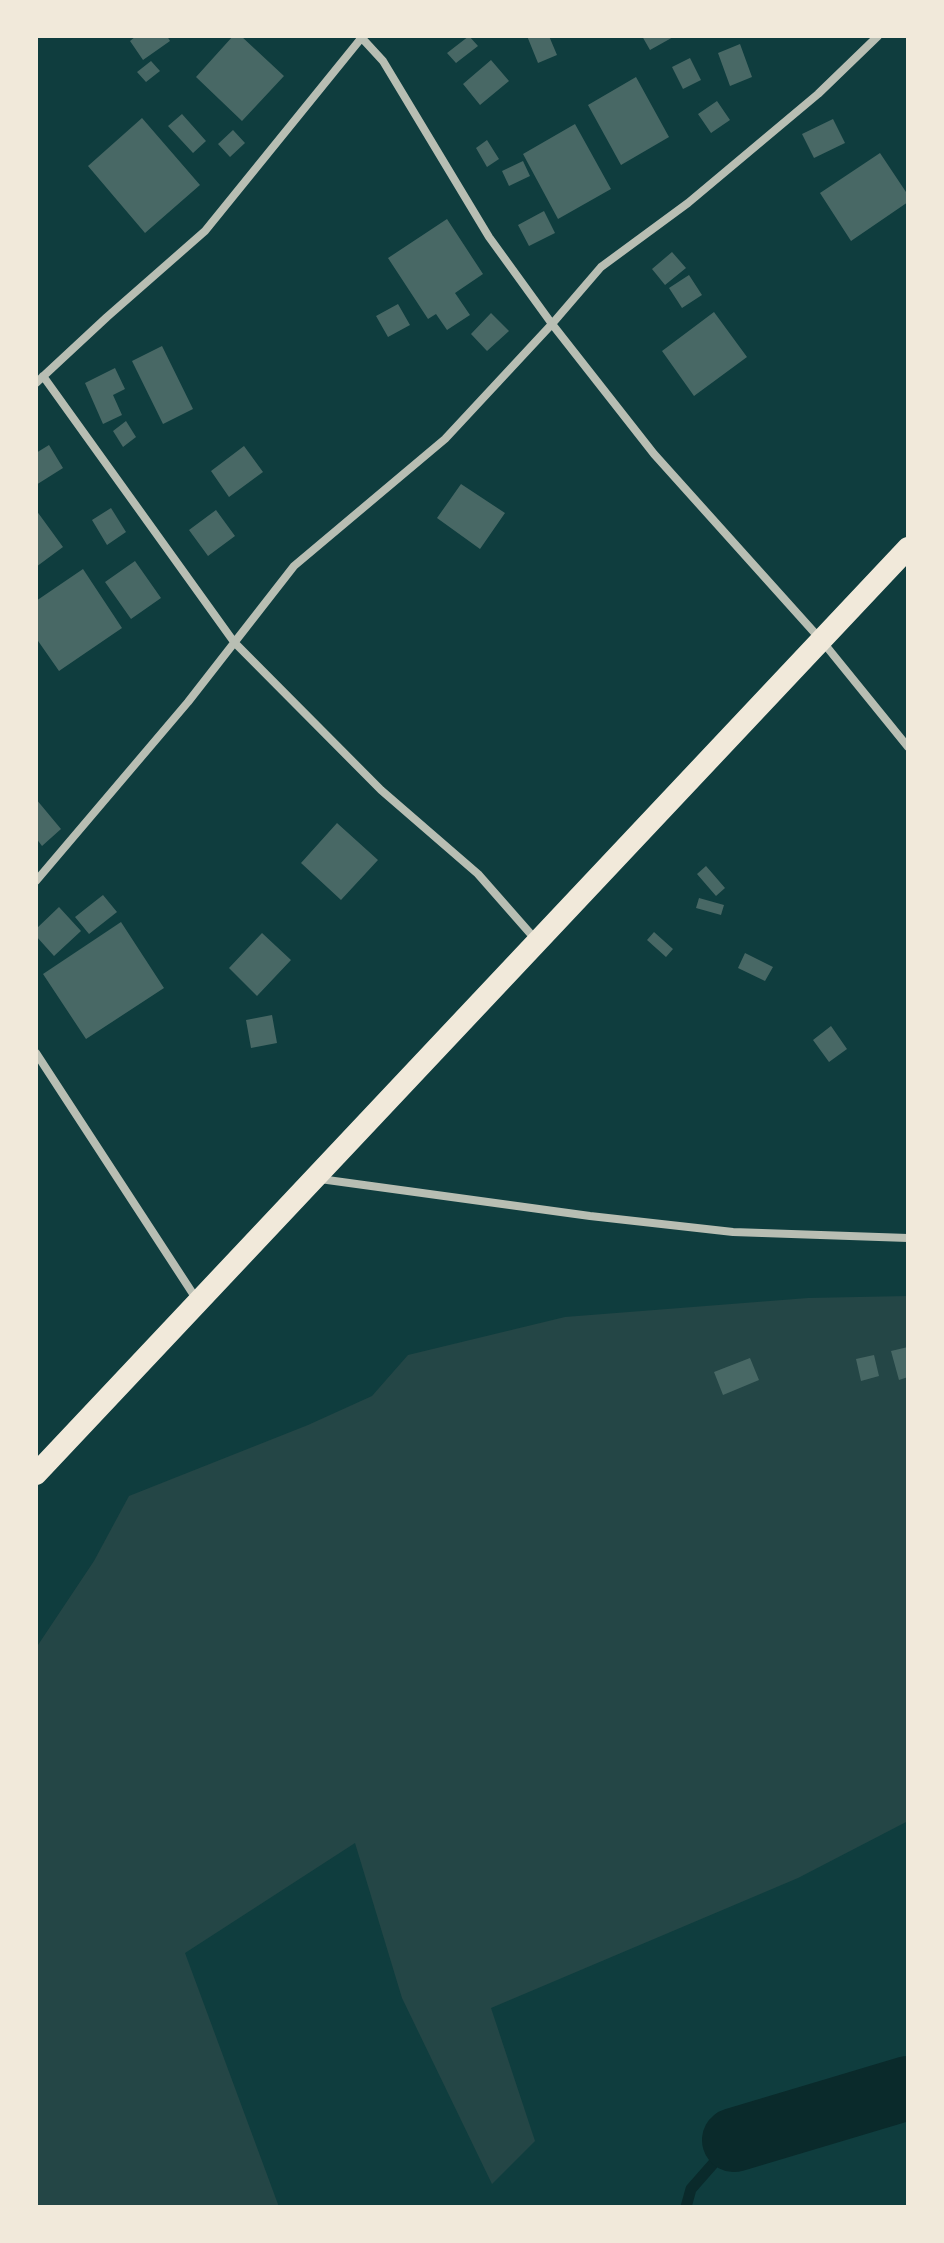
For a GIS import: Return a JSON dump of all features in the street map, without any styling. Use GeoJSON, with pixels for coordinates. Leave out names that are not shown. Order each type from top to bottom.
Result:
{"type":"FeatureCollection","features":[{"type":"Feature","properties":{"kind":"highway"},"geometry":{"type":"LineString","coordinates":[[36,1474],[908,548]]}},
{"type":"Feature","properties":{"kind":"street"},"geometry":{"type":"LineString","coordinates":[[36,881],[188,702],[294,566],[445,439],[601,267],[700,193],[818,94],[878,36]]}},
{"type":"Feature","properties":{"kind":"street"},"geometry":{"type":"LineString","coordinates":[[538,943],[478,874],[381,790],[234,642],[40,380],[205,231],[362,37],[383,61],[489,237],[552,324],[654,454],[822,641],[908,747]]}},
{"type":"Feature","properties":{"kind":"street"},"geometry":{"type":"LineString","coordinates":[[36,1053],[199,1303]]}},
{"type":"Feature","properties":{"kind":"street"},"geometry":{"type":"LineString","coordinates":[[316,1178],[590,1216],[733,1232],[908,1238]]}},
{"type":"Feature","properties":{"kind":"shaded area"},"geometry":{"type":"Polygon","coordinates":[[[908,1296],[908,1821],[798,1878],[491,2008],[535,2141],[492,2184],[402,1998],[355,1843],[185,1953],[279,2207],[36,2207],[36,1648],[94,1561],[129,1496],[308,1425],[372,1396],[408,1355],[565,1317],[808,1298],[908,1296]]]}},
{"type":"Feature","properties":{"kind":"building"},"geometry":{"type":"Polygon","coordinates":[[[136,36],[167,36],[170,41],[143,60],[130,41],[136,36]]]}},
{"type":"Feature","properties":{"kind":"building"},"geometry":{"type":"Polygon","coordinates":[[[233,36],[241,36],[284,76],[242,121],[196,77],[233,36]]]}},
{"type":"Feature","properties":{"kind":"building"},"geometry":{"type":"Polygon","coordinates":[[[469,36],[478,46],[456,63],[447,53],[469,36]]]}},
{"type":"Feature","properties":{"kind":"building"},"geometry":{"type":"Polygon","coordinates":[[[527,36],[549,36],[557,55],[538,63],[527,36]]]}},
{"type":"Feature","properties":{"kind":"building"},"geometry":{"type":"Polygon","coordinates":[[[642,36],[675,36],[650,50],[642,36]]]}},
{"type":"Feature","properties":{"kind":"building"},"geometry":{"type":"Polygon","coordinates":[[[740,44],[752,77],[730,86],[718,53],[740,44]]]}},
{"type":"Feature","properties":{"kind":"building"},"geometry":{"type":"Polygon","coordinates":[[[690,58],[701,80],[683,89],[672,67],[690,58]]]}},
{"type":"Feature","properties":{"kind":"building"},"geometry":{"type":"Polygon","coordinates":[[[491,60],[509,81],[480,105],[463,84],[491,60]]]}},
{"type":"Feature","properties":{"kind":"building"},"geometry":{"type":"Polygon","coordinates":[[[151,61],[160,71],[146,82],[137,72],[151,61]]]}},
{"type":"Feature","properties":{"kind":"building"},"geometry":{"type":"Polygon","coordinates":[[[636,77],[669,137],[621,165],[588,105],[636,77]]]}},
{"type":"Feature","properties":{"kind":"building"},"geometry":{"type":"Polygon","coordinates":[[[717,101],[730,120],[711,133],[698,114],[717,101]]]}},
{"type":"Feature","properties":{"kind":"building"},"geometry":{"type":"Polygon","coordinates":[[[182,114],[206,141],[193,153],[168,126],[182,114]]]}},
{"type":"Feature","properties":{"kind":"building"},"geometry":{"type":"Polygon","coordinates":[[[142,118],[200,185],[145,233],[88,166],[142,118]]]}},
{"type":"Feature","properties":{"kind":"building"},"geometry":{"type":"Polygon","coordinates":[[[833,119],[845,143],[814,158],[802,134],[833,119]]]}},
{"type":"Feature","properties":{"kind":"building"},"geometry":{"type":"Polygon","coordinates":[[[575,124],[611,189],[558,219],[523,154],[575,124]]]}},
{"type":"Feature","properties":{"kind":"building"},"geometry":{"type":"Polygon","coordinates":[[[233,130],[245,143],[230,157],[218,144],[233,130]]]}},
{"type":"Feature","properties":{"kind":"building"},"geometry":{"type":"Polygon","coordinates":[[[487,140],[499,159],[487,167],[476,148],[487,140]]]}},
{"type":"Feature","properties":{"kind":"building"},"geometry":{"type":"Polygon","coordinates":[[[880,153],[908,195],[908,202],[851,241],[820,193],[880,153]]]}},
{"type":"Feature","properties":{"kind":"building"},"geometry":{"type":"Polygon","coordinates":[[[523,161],[530,176],[509,186],[502,171],[523,161]]]}},
{"type":"Feature","properties":{"kind":"building"},"geometry":{"type":"Polygon","coordinates":[[[544,211],[555,233],[529,246],[518,225],[544,211]]]}},
{"type":"Feature","properties":{"kind":"building"},"geometry":{"type":"Polygon","coordinates":[[[447,219],[483,274],[455,293],[470,315],[447,330],[436,314],[428,319],[388,258],[447,219]]]}},
{"type":"Feature","properties":{"kind":"building"},"geometry":{"type":"Polygon","coordinates":[[[672,252],[686,268],[665,285],[652,269],[672,252]]]}},
{"type":"Feature","properties":{"kind":"building"},"geometry":{"type":"Polygon","coordinates":[[[689,275],[702,295],[682,308],[669,288],[689,275]]]}},
{"type":"Feature","properties":{"kind":"building"},"geometry":{"type":"Polygon","coordinates":[[[398,304],[410,325],[388,337],[376,316],[398,304]]]}},
{"type":"Feature","properties":{"kind":"building"},"geometry":{"type":"Polygon","coordinates":[[[714,312],[747,357],[694,396],[662,351],[714,312]]]}},
{"type":"Feature","properties":{"kind":"building"},"geometry":{"type":"Polygon","coordinates":[[[491,313],[509,331],[487,351],[471,334],[491,313]]]}},
{"type":"Feature","properties":{"kind":"building"},"geometry":{"type":"Polygon","coordinates":[[[162,346],[193,409],[163,424],[132,361],[162,346]]]}},
{"type":"Feature","properties":{"kind":"building"},"geometry":{"type":"Polygon","coordinates":[[[115,368],[125,389],[113,395],[122,415],[103,424],[85,383],[115,368]]]}},
{"type":"Feature","properties":{"kind":"building"},"geometry":{"type":"Polygon","coordinates":[[[126,421],[136,437],[123,447],[113,431],[126,421]]]}},
{"type":"Feature","properties":{"kind":"building"},"geometry":{"type":"Polygon","coordinates":[[[49,445],[63,468],[36,485],[36,453],[49,445]]]}},
{"type":"Feature","properties":{"kind":"building"},"geometry":{"type":"Polygon","coordinates":[[[244,446],[263,472],[229,497],[211,471],[244,446]]]}},
{"type":"Feature","properties":{"kind":"building"},"geometry":{"type":"Polygon","coordinates":[[[461,484],[505,513],[480,549],[437,518],[461,484]]]}},
{"type":"Feature","properties":{"kind":"building"},"geometry":{"type":"Polygon","coordinates":[[[111,508],[126,532],[107,545],[92,520],[111,508]]]}},
{"type":"Feature","properties":{"kind":"building"},"geometry":{"type":"Polygon","coordinates":[[[36,510],[63,547],[36,567],[36,510]]]}},
{"type":"Feature","properties":{"kind":"building"},"geometry":{"type":"Polygon","coordinates":[[[216,510],[235,536],[208,556],[189,530],[216,510]]]}},
{"type":"Feature","properties":{"kind":"building"},"geometry":{"type":"Polygon","coordinates":[[[135,561],[161,598],[131,619],[105,582],[135,561]]]}},
{"type":"Feature","properties":{"kind":"building"},"geometry":{"type":"Polygon","coordinates":[[[83,569],[122,628],[59,671],[36,638],[36,601],[83,569]]]}},
{"type":"Feature","properties":{"kind":"building"},"geometry":{"type":"Polygon","coordinates":[[[36,799],[61,829],[42,846],[36,838],[36,799]]]}},
{"type":"Feature","properties":{"kind":"building"},"geometry":{"type":"Polygon","coordinates":[[[337,823],[378,860],[341,900],[301,863],[337,823]]]}},
{"type":"Feature","properties":{"kind":"building"},"geometry":{"type":"Polygon","coordinates":[[[706,866],[725,888],[716,896],[697,874],[706,866]]]}},
{"type":"Feature","properties":{"kind":"building"},"geometry":{"type":"Polygon","coordinates":[[[103,895],[117,912],[89,934],[75,917],[103,895]]]}},
{"type":"Feature","properties":{"kind":"building"},"geometry":{"type":"Polygon","coordinates":[[[699,898],[724,905],[721,915],[696,908],[699,898]]]}},
{"type":"Feature","properties":{"kind":"building"},"geometry":{"type":"Polygon","coordinates":[[[59,907],[81,931],[54,956],[36,936],[36,929],[59,907]]]}},
{"type":"Feature","properties":{"kind":"building"},"geometry":{"type":"Polygon","coordinates":[[[121,922],[164,988],[86,1039],[43,974],[121,922]]]}},
{"type":"Feature","properties":{"kind":"building"},"geometry":{"type":"Polygon","coordinates":[[[654,932],[673,949],[666,957],[647,940],[654,932]]]}},
{"type":"Feature","properties":{"kind":"building"},"geometry":{"type":"Polygon","coordinates":[[[262,933],[291,960],[257,996],[229,968],[262,933]]]}},
{"type":"Feature","properties":{"kind":"building"},"geometry":{"type":"Polygon","coordinates":[[[745,953],[773,967],[765,981],[738,968],[745,953]]]}},
{"type":"Feature","properties":{"kind":"building"},"geometry":{"type":"Polygon","coordinates":[[[272,1015],[277,1043],[251,1048],[246,1020],[272,1015]]]}},
{"type":"Feature","properties":{"kind":"building"},"geometry":{"type":"Polygon","coordinates":[[[831,1026],[847,1049],[829,1062],[813,1040],[831,1026]]]}},
{"type":"Feature","properties":{"kind":"building"},"geometry":{"type":"Polygon","coordinates":[[[908,1347],[908,1377],[899,1380],[891,1351],[908,1347]]]}},
{"type":"Feature","properties":{"kind":"building"},"geometry":{"type":"Polygon","coordinates":[[[874,1355],[879,1376],[861,1381],[856,1359],[874,1355]]]}},
{"type":"Feature","properties":{"kind":"building"},"geometry":{"type":"Polygon","coordinates":[[[750,1358],[759,1380],[723,1395],[714,1372],[750,1358]]]}},
{"type":"Feature","properties":{"kind":"waterway"},"geometry":{"type":"LineString","coordinates":[[734,2140],[908,2088]]}},
{"type":"Feature","properties":{"kind":"waterway"},"geometry":{"type":"LineString","coordinates":[[686,2207],[691,2189],[734,2140]]}}]}
